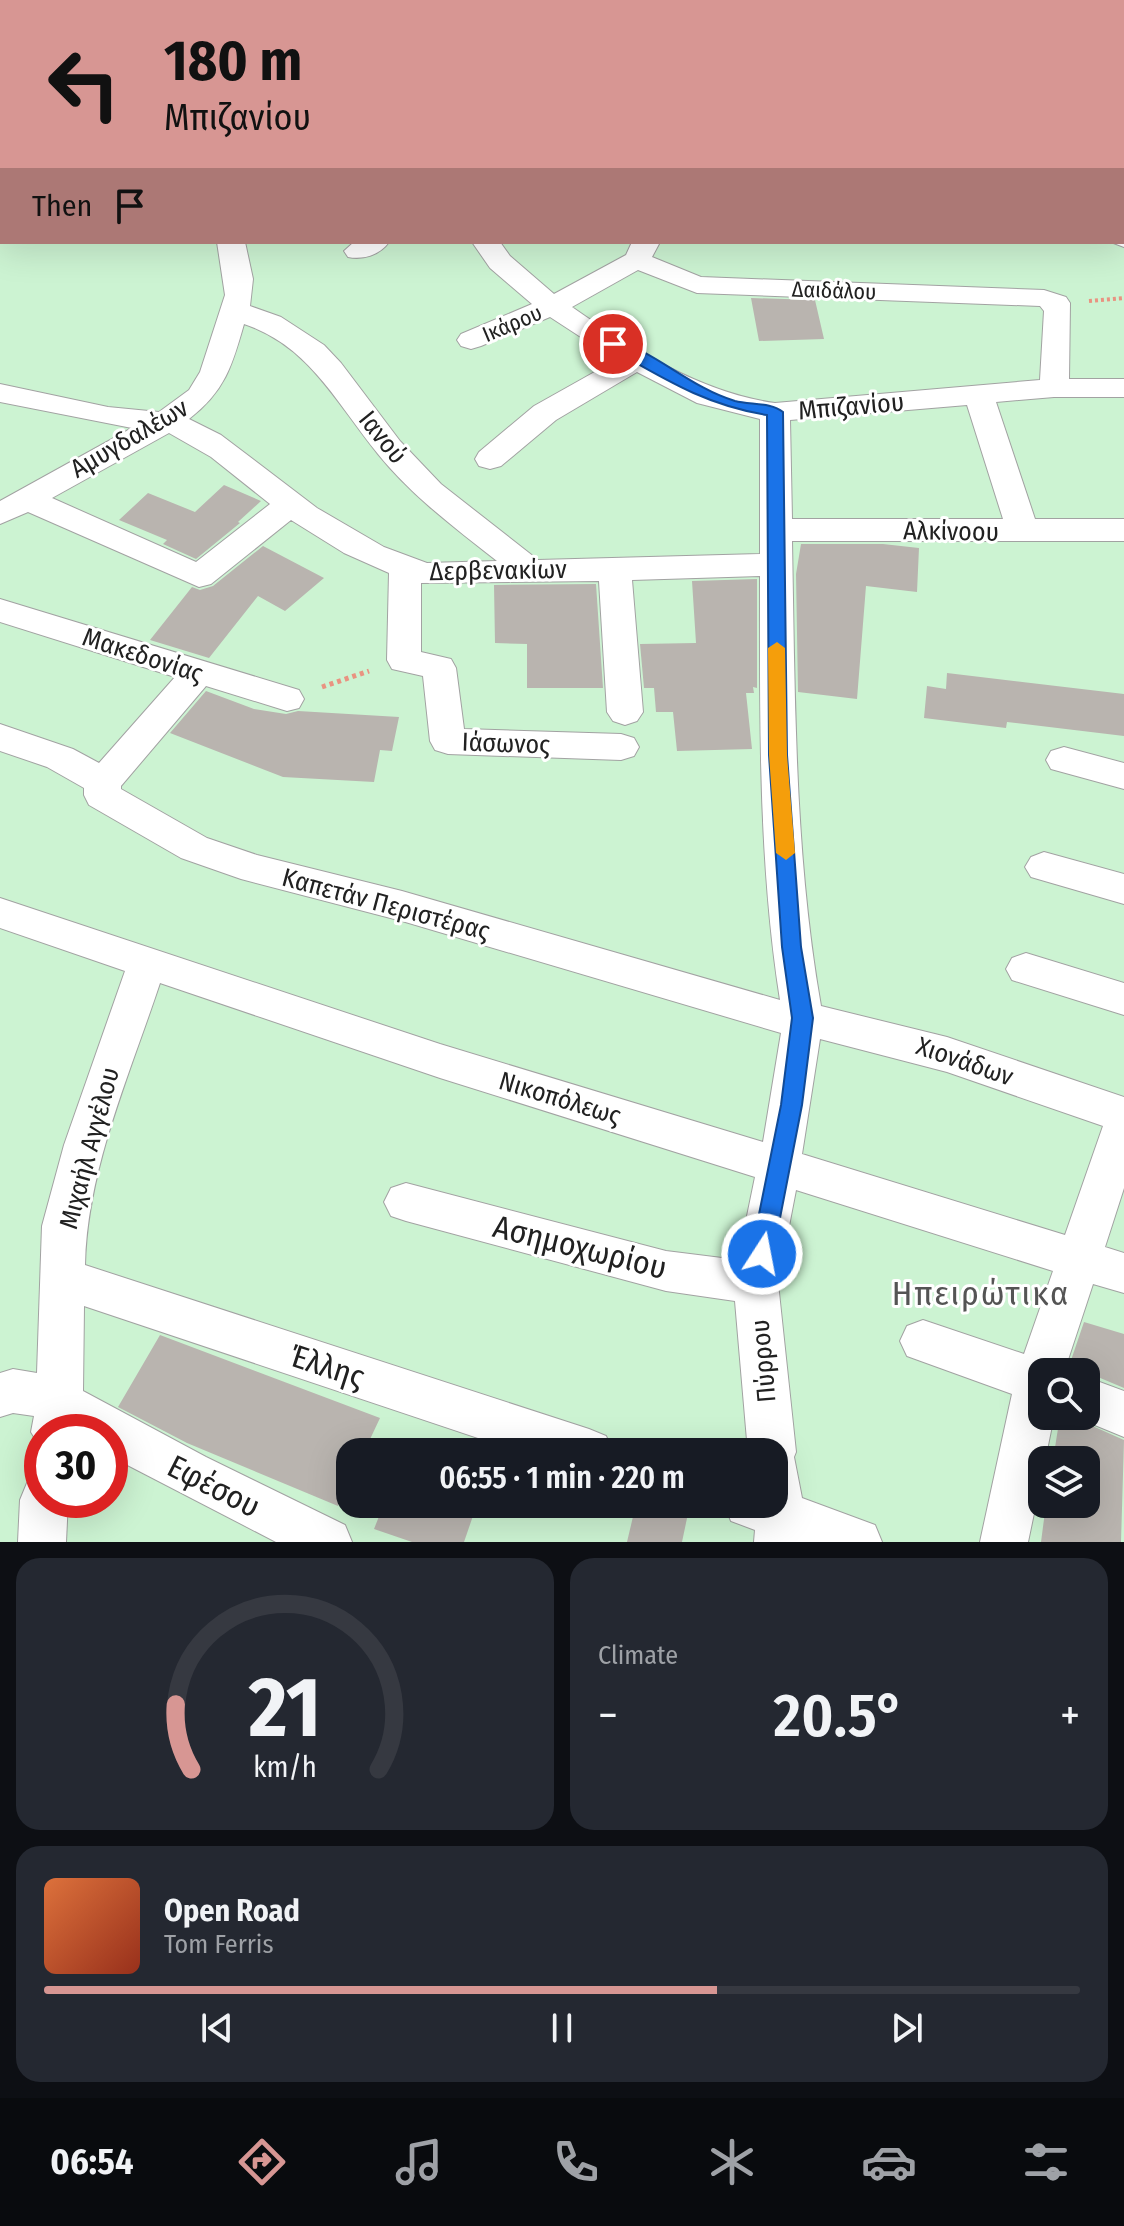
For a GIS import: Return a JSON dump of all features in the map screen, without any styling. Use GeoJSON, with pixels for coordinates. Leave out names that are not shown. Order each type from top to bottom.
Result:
{"type":"FeatureCollection","features":[{"type":"Feature","properties":{"kind":"street","name":"Αμυγδαλέων"},"geometry":{"type":"LineString","coordinates":[[13,506],[166,422],[200,396],[215,372],[235,311],[239,279],[234,244]]}},
{"type":"Feature","properties":{"kind":"street","name":"Μπιζανίου"},"geometry":{"type":"LineString","coordinates":[[487,244],[500,262],[554,305],[638,359],[732,405],[775,412],[1054,388],[1124,388]]}},
{"type":"Feature","properties":{"kind":"street","name":"Ικάρου"},"geometry":{"type":"LineString","coordinates":[[471,340],[554,305],[642,251]]}},
{"type":"Feature","properties":{"kind":"street","name":"Δαιδάλου"},"geometry":{"type":"LineString","coordinates":[[642,251],[697,285],[1029,297],[1056,303],[1054,388]]}},
{"type":"Feature","properties":{"kind":"street","name":"Ιανού"},"geometry":{"type":"LineString","coordinates":[[235,311],[271,323],[314,351],[331,369],[389,448],[430,491],[529,570]]}},
{"type":"Feature","properties":{"kind":"street"},"geometry":{"type":"LineString","coordinates":[[490,459],[545,413],[638,359]]}},
{"type":"Feature","properties":{"kind":"street","name":"Δερβενακίων"},"geometry":{"type":"LineString","coordinates":[[0,393],[116,417],[166,422],[197,433],[271,486],[290,504],[353,544],[405,568],[427,574],[615,568],[778,547]]}},
{"type":"Feature","properties":{"kind":"street"},"geometry":{"type":"LineString","coordinates":[[979,395],[1023,532]]}},
{"type":"Feature","properties":{"kind":"street","name":"Πύρρου"},"geometry":{"type":"LineString","coordinates":[[771,1438],[756,1283],[803,1018],[791,947],[778,755],[775,412]]}},
{"type":"Feature","properties":{"kind":"street"},"geometry":{"type":"LineString","coordinates":[[13,506],[199,576],[290,504]]}},
{"type":"Feature","properties":{"kind":"street","name":"Αλκίνοου"},"geometry":{"type":"LineString","coordinates":[[778,547],[1023,532],[1124,530]]}},
{"type":"Feature","properties":{"kind":"street"},"geometry":{"type":"LineString","coordinates":[[404,660],[405,568]]}},
{"type":"Feature","properties":{"kind":"street"},"geometry":{"type":"LineString","coordinates":[[615,568],[625,712]]}},
{"type":"Feature","properties":{"kind":"street","name":"Μακεδονίας"},"geometry":{"type":"LineString","coordinates":[[0,610],[287,699]]}},
{"type":"Feature","properties":{"kind":"street","name":"Ιάσωνος"},"geometry":{"type":"LineString","coordinates":[[404,660],[439,668],[448,741],[621,747]]}},
{"type":"Feature","properties":{"kind":"street"},"geometry":{"type":"LineString","coordinates":[[103,782],[198,673]]}},
{"type":"Feature","properties":{"kind":"street","name":"Καπετάν Περιστέρας"},"geometry":{"type":"LineString","coordinates":[[0,737],[60,758],[103,782],[102,795],[155,828],[194,848],[254,869],[402,906],[766,1015],[803,1018]]}},
{"type":"Feature","properties":{"kind":"street"},"geometry":{"type":"LineString","coordinates":[[1064,760],[1124,776]]}},
{"type":"Feature","properties":{"kind":"street"},"geometry":{"type":"LineString","coordinates":[[1044,867],[1124,889]]}},
{"type":"Feature","properties":{"kind":"street","name":"Νικοπόλεως"},"geometry":{"type":"LineString","coordinates":[[0,913],[147,964],[779,1167],[1124,1273]]}},
{"type":"Feature","properties":{"kind":"street","name":"Μιχαήλ Αγγέλου"},"geometry":{"type":"LineString","coordinates":[[57,1414],[64,1226],[103,1089],[147,964]]}},
{"type":"Feature","properties":{"kind":"street"},"geometry":{"type":"LineString","coordinates":[[1026,969],[1124,999]]}},
{"type":"Feature","properties":{"kind":"street","name":"Χιονάδων"},"geometry":{"type":"LineString","coordinates":[[803,1018],[884,1034],[1124,1115]]}},
{"type":"Feature","properties":{"kind":"street"},"geometry":{"type":"LineString","coordinates":[[1047,1358],[1124,1124]]}},
{"type":"Feature","properties":{"kind":"street","name":"Ασημοχωρίου"},"geometry":{"type":"LineString","coordinates":[[406,1202],[666,1271],[756,1283]]}},
{"type":"Feature","properties":{"kind":"street","name":"Έλλης"},"geometry":{"type":"LineString","coordinates":[[64,1279],[547,1438]]}},
{"type":"Feature","properties":{"kind":"street"},"geometry":{"type":"LineString","coordinates":[[923,1341],[1028,1378]]}},
{"type":"Feature","properties":{"kind":"street","name":"Εφέσου"},"geometry":{"type":"LineString","coordinates":[[0,1395],[13,1391],[29,1392],[53,1414]]}},
{"type":"Feature","properties":{"kind":"street"},"geometry":{"type":"LineString","coordinates":[[1100,1405],[1124,1414]]}},
{"type":"Feature","properties":{"kind":"street"},"geometry":{"type":"LineString","coordinates":[[1004,1542],[1029,1430]]}},
{"type":"Feature","properties":{"kind":"street","name":"Εφέσου"},"geometry":{"type":"LineString","coordinates":[[128,1448],[189,1474],[328,1542]]}},
{"type":"Feature","properties":{"kind":"street"},"geometry":{"type":"LineString","coordinates":[[42,1518],[42,1542]]}},
{"type":"Feature","properties":{"kind":"street"},"geometry":{"type":"LineString","coordinates":[[769,1520],[858,1542]]}},
{"type":"Feature","properties":{"kind":"path"},"geometry":{"type":"LineString","coordinates":[[287,699],[404,660]]}},
{"type":"Feature","properties":{"kind":"green space"},"geometry":{"type":"Polygon","coordinates":[[[0,244],[1124,244],[1124,1542],[0,1542],[0,244]]]}},
{"type":"Feature","properties":{"kind":"building"},"geometry":{"type":"Polygon","coordinates":[[[751,298],[815,300],[824,339],[759,341],[751,298]]]}},
{"type":"Feature","properties":{"kind":"building"},"geometry":{"type":"Polygon","coordinates":[[[224,485],[261,501],[240,523],[196,559],[163,544],[167,540],[119,520],[148,493],[195,512],[224,485]]]}},
{"type":"Feature","properties":{"kind":"building"},"geometry":{"type":"Polygon","coordinates":[[[801,544],[883,544],[919,548],[917,592],[866,586],[857,699],[798,692],[796,574],[801,544]]]}},
{"type":"Feature","properties":{"kind":"building"},"geometry":{"type":"Polygon","coordinates":[[[263,546],[324,578],[285,611],[258,596],[209,658],[150,640],[192,587],[200,590],[213,586],[263,546]]]}},
{"type":"Feature","properties":{"kind":"building"},"geometry":{"type":"Polygon","coordinates":[[[757,579],[757,688],[753,687],[754,693],[746,693],[752,749],[677,751],[673,712],[656,712],[654,688],[644,688],[640,644],[696,643],[692,581],[757,579]]]}},
{"type":"Feature","properties":{"kind":"building"},"geometry":{"type":"Polygon","coordinates":[[[596,584],[603,688],[527,688],[527,644],[495,643],[494,585],[596,584]]]}},
{"type":"Feature","properties":{"kind":"building"},"geometry":{"type":"Polygon","coordinates":[[[947,673],[1124,694],[1124,736],[1007,722],[1006,728],[924,718],[927,686],[946,689],[947,673]]]}},
{"type":"Feature","properties":{"kind":"building"},"geometry":{"type":"Polygon","coordinates":[[[206,691],[254,709],[286,714],[298,711],[399,717],[392,751],[380,750],[374,782],[283,777],[170,733],[206,691]]]}},
{"type":"Feature","properties":{"kind":"building"},"geometry":{"type":"Polygon","coordinates":[[[1084,1322],[1124,1334],[1124,1388],[1100,1378],[1100,1358],[1072,1358],[1084,1322]]]}},
{"type":"Feature","properties":{"kind":"building"},"geometry":{"type":"Polygon","coordinates":[[[160,1335],[380,1418],[371,1438],[336,1438],[336,1505],[187,1443],[118,1407],[160,1335]]]}},
{"type":"Feature","properties":{"kind":"building"},"geometry":{"type":"Polygon","coordinates":[[[1100,1429],[1124,1440],[1121,1542],[1041,1542],[1044,1518],[1100,1518],[1100,1446],[1055,1446],[1058,1430],[1100,1429]]]}},
{"type":"Feature","properties":{"kind":"building"},"geometry":{"type":"Polygon","coordinates":[[[378,1518],[472,1518],[464,1542],[412,1542],[374,1529],[378,1518]]]}},
{"type":"Feature","properties":{"kind":"building"},"geometry":{"type":"Polygon","coordinates":[[[633,1518],[687,1518],[682,1542],[627,1542],[633,1518]]]}},
{"type":"Feature","properties":{"kind":"slow traffic"},"geometry":{"type":"LineString","coordinates":[[777,648],[778,755],[786,853]]}},
{"type":"Feature","properties":{"kind":"district","name":"Ηπειρώτικα"},"geometry":{"type":"Point","coordinates":[981,1293]}},
{"type":"Feature","properties":{"kind":"route"},"geometry":{"type":"LineString","coordinates":[[613,344],[696,390],[732,405],[775,412],[778,755],[791,947],[803,1018],[791,1105],[762,1254]]}}]}
